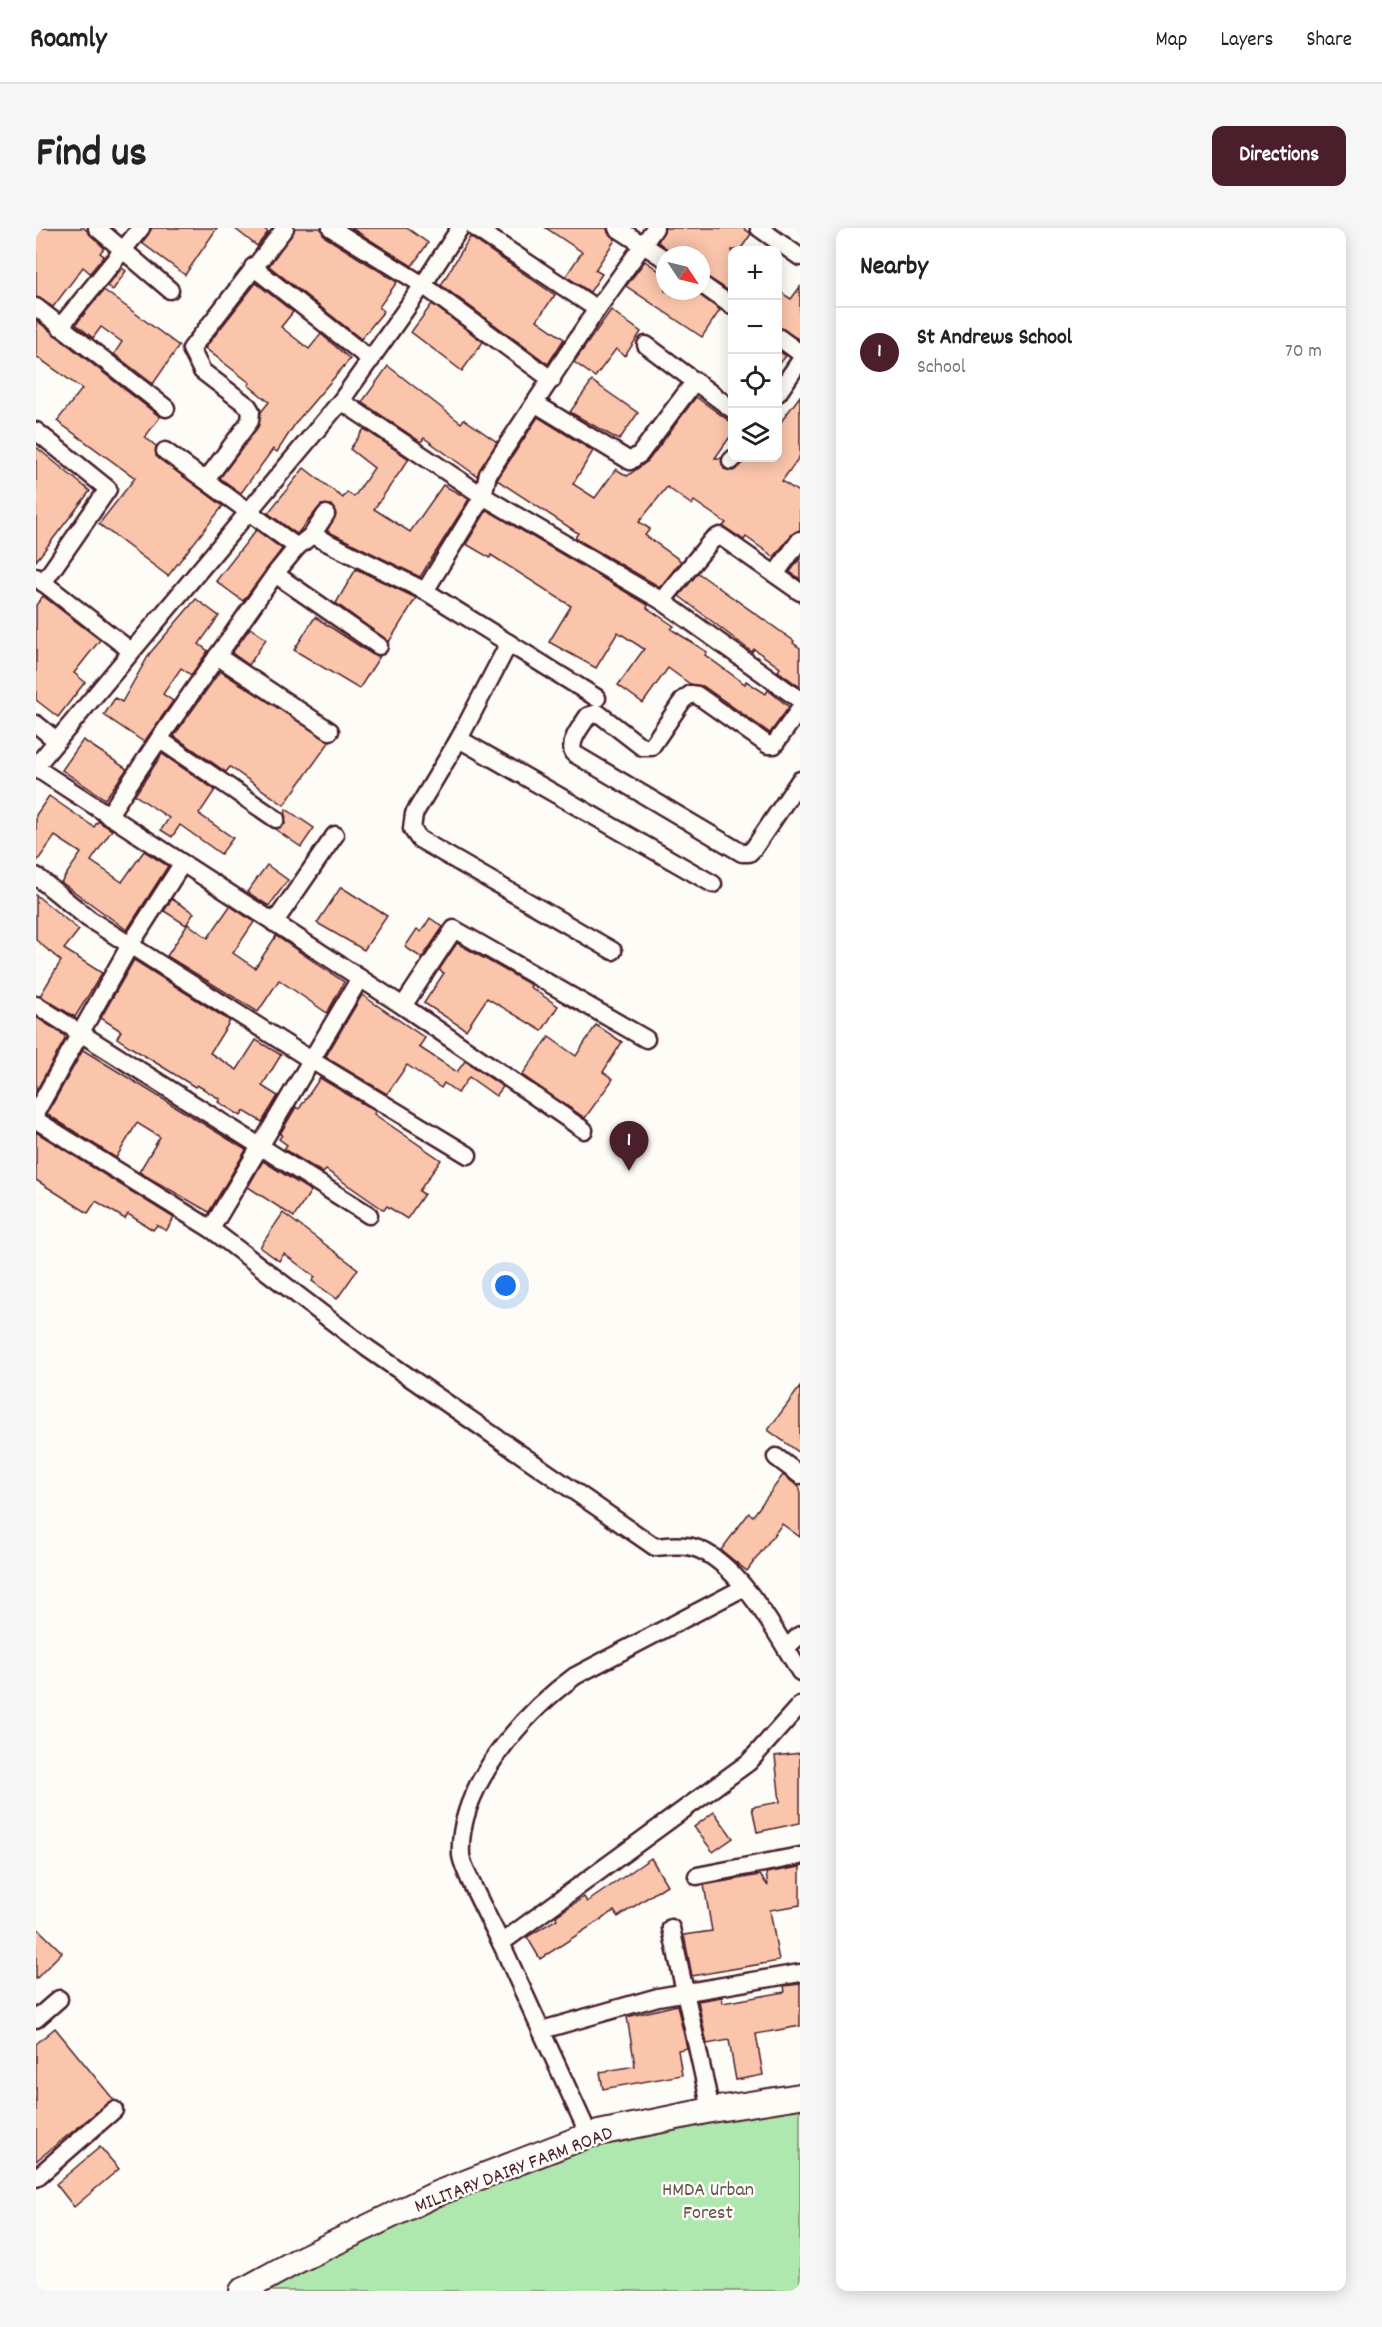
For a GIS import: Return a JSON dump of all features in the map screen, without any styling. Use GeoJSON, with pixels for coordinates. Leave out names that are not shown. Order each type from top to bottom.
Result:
{"type":"FeatureCollection","features":[{"type":"Feature","properties":{"kind":"main road","name":"MILITARY DAIRY FARM ROAD"},"geometry":{"type":"LineString","coordinates":[[242,2291],[297,2261],[436,2194],[590,2135],[711,2110],[800,2096]]}},
{"type":"Feature","properties":{"kind":"street"},"geometry":{"type":"LineString","coordinates":[[97,228],[170,290]]}},
{"type":"Feature","properties":{"kind":"street"},"geometry":{"type":"LineString","coordinates":[[60,327],[141,228]]}},
{"type":"Feature","properties":{"kind":"street"},"geometry":{"type":"LineString","coordinates":[[206,480],[250,420],[251,411],[248,406],[202,371],[191,349],[285,228]]}},
{"type":"Feature","properties":{"kind":"street"},"geometry":{"type":"LineString","coordinates":[[331,228],[423,285],[552,380]]}},
{"type":"Feature","properties":{"kind":"street"},"geometry":{"type":"LineString","coordinates":[[460,228],[423,285],[341,400],[36,767],[403,1006],[584,1130]]}},
{"type":"Feature","properties":{"kind":"street"},"geometry":{"type":"LineString","coordinates":[[475,228],[597,309]]}},
{"type":"Feature","properties":{"kind":"street"},"geometry":{"type":"LineString","coordinates":[[617,228],[656,253]]}},
{"type":"Feature","properties":{"kind":"street"},"geometry":{"type":"LineString","coordinates":[[425,591],[483,496],[488,474],[597,309],[655,228]]}},
{"type":"Feature","properties":{"kind":"street"},"geometry":{"type":"LineString","coordinates":[[759,228],[800,257]]}},
{"type":"Feature","properties":{"kind":"street"},"geometry":{"type":"LineString","coordinates":[[253,267],[371,360]]}},
{"type":"Feature","properties":{"kind":"street"},"geometry":{"type":"LineString","coordinates":[[710,290],[728,303]]}},
{"type":"Feature","properties":{"kind":"street"},"geometry":{"type":"LineString","coordinates":[[36,307],[166,408]]}},
{"type":"Feature","properties":{"kind":"street"},"geometry":{"type":"LineString","coordinates":[[782,340],[800,353]]}},
{"type":"Feature","properties":{"kind":"street"},"geometry":{"type":"LineString","coordinates":[[646,345],[731,408]]}},
{"type":"Feature","properties":{"kind":"street"},"geometry":{"type":"LineString","coordinates":[[782,386],[800,361]]}},
{"type":"Feature","properties":{"kind":"street"},"geometry":{"type":"LineString","coordinates":[[536,404],[630,461],[640,454],[694,381]]}},
{"type":"Feature","properties":{"kind":"street"},"geometry":{"type":"LineString","coordinates":[[341,400],[483,496],[662,601],[800,700]]}},
{"type":"Feature","properties":{"kind":"street"},"geometry":{"type":"LineString","coordinates":[[36,431],[108,489],[39,580],[131,651]]}},
{"type":"Feature","properties":{"kind":"street"},"geometry":{"type":"LineString","coordinates":[[165,451],[297,547]]}},
{"type":"Feature","properties":{"kind":"street"},"geometry":{"type":"LineString","coordinates":[[108,816],[275,574],[297,547],[312,535],[326,514]]}},
{"type":"Feature","properties":{"kind":"street"},"geometry":{"type":"LineString","coordinates":[[312,535],[425,591],[597,698]]}},
{"type":"Feature","properties":{"kind":"street"},"geometry":{"type":"LineString","coordinates":[[662,601],[712,540],[720,536],[776,573],[800,592]]}},
{"type":"Feature","properties":{"kind":"street"},"geometry":{"type":"LineString","coordinates":[[776,573],[800,540]]}},
{"type":"Feature","properties":{"kind":"street"},"geometry":{"type":"LineString","coordinates":[[275,574],[379,646]]}},
{"type":"Feature","properties":{"kind":"street"},"geometry":{"type":"LineString","coordinates":[[509,643],[459,740],[414,814],[412,829],[419,839],[613,951]]}},
{"type":"Feature","properties":{"kind":"street"},"geometry":{"type":"LineString","coordinates":[[217,656],[330,731]]}},
{"type":"Feature","properties":{"kind":"street"},"geometry":{"type":"LineString","coordinates":[[800,709],[774,745],[768,745],[697,695],[691,694],[683,700],[651,747],[642,747],[598,713],[588,716],[572,742],[572,748],[573,753],[742,854],[749,853],[754,848],[800,780]]}},
{"type":"Feature","properties":{"kind":"street"},"geometry":{"type":"LineString","coordinates":[[36,724],[57,741]]}},
{"type":"Feature","properties":{"kind":"street"},"geometry":{"type":"LineString","coordinates":[[159,739],[276,819]]}},
{"type":"Feature","properties":{"kind":"street"},"geometry":{"type":"LineString","coordinates":[[459,740],[713,884]]}},
{"type":"Feature","properties":{"kind":"street"},"geometry":{"type":"LineString","coordinates":[[274,923],[335,835]]}},
{"type":"Feature","properties":{"kind":"street"},"geometry":{"type":"LineString","coordinates":[[36,1112],[130,945],[182,864]]}},
{"type":"Feature","properties":{"kind":"street"},"geometry":{"type":"LineString","coordinates":[[36,876],[89,919],[310,1060],[468,1155]]}},
{"type":"Feature","properties":{"kind":"street"},"geometry":{"type":"LineString","coordinates":[[403,1006],[454,929],[646,1039]]}},
{"type":"Feature","properties":{"kind":"street"},"geometry":{"type":"LineString","coordinates":[[211,1229],[360,978]]}},
{"type":"Feature","properties":{"kind":"street"},"geometry":{"type":"LineString","coordinates":[[36,1005],[369,1215]]}},
{"type":"Feature","properties":{"kind":"street"},"geometry":{"type":"LineString","coordinates":[[36,1120],[211,1229],[367,1348],[655,1547],[693,1547],[721,1561],[786,1648],[800,1672]]}},
{"type":"Feature","properties":{"kind":"street"},"geometry":{"type":"LineString","coordinates":[[776,1457],[800,1475]]}},
{"type":"Feature","properties":{"kind":"street"},"geometry":{"type":"LineString","coordinates":[[590,2135],[461,1857],[464,1819],[491,1759],[556,1689],[575,1676],[743,1588]]}},
{"type":"Feature","properties":{"kind":"street"},"geometry":{"type":"LineString","coordinates":[[786,1648],[800,1635]]}},
{"type":"Feature","properties":{"kind":"street"},"geometry":{"type":"LineString","coordinates":[[501,1942],[749,1762],[800,1706]]}},
{"type":"Feature","properties":{"kind":"street"},"geometry":{"type":"LineString","coordinates":[[697,1876],[800,1856]]}},
{"type":"Feature","properties":{"kind":"street"},"geometry":{"type":"LineString","coordinates":[[671,1928],[711,2110]]}},
{"type":"Feature","properties":{"kind":"street"},"geometry":{"type":"LineString","coordinates":[[542,2030],[619,2006],[800,1973]]}},
{"type":"Feature","properties":{"kind":"street"},"geometry":{"type":"LineString","coordinates":[[36,2019],[59,1999]]}},
{"type":"Feature","properties":{"kind":"street"},"geometry":{"type":"LineString","coordinates":[[36,2178],[114,2110]]}},
{"type":"Feature","properties":{"kind":"green space","name":"HMDA Urban Forest"},"geometry":{"type":"Polygon","coordinates":[[[800,2092],[800,2291],[244,2291],[593,2135],[800,2092]]]}},
{"type":"Feature","properties":{"kind":"building"},"geometry":{"type":"Polygon","coordinates":[[[36,228],[84,228],[104,248],[100,253],[104,256],[90,273],[83,267],[53,307],[36,297],[36,228]]]}},
{"type":"Feature","properties":{"kind":"building"},"geometry":{"type":"Polygon","coordinates":[[[152,228],[217,228],[185,275],[142,243],[152,228]]]}},
{"type":"Feature","properties":{"kind":"building"},"geometry":{"type":"Polygon","coordinates":[[[234,228],[263,228],[268,232],[257,246],[234,228]]]}},
{"type":"Feature","properties":{"kind":"building"},"geometry":{"type":"Polygon","coordinates":[[[295,228],[321,228],[325,237],[397,282],[379,307],[384,311],[361,339],[269,266],[295,228]]]}},
{"type":"Feature","properties":{"kind":"building"},"geometry":{"type":"Polygon","coordinates":[[[351,228],[407,228],[428,243],[412,266],[351,228]]]}},
{"type":"Feature","properties":{"kind":"building"},"geometry":{"type":"Polygon","coordinates":[[[546,228],[607,228],[608,233],[615,240],[595,270],[602,274],[590,292],[566,276],[582,252],[546,228]]]}},
{"type":"Feature","properties":{"kind":"building"},"geometry":{"type":"Polygon","coordinates":[[[665,228],[743,228],[751,234],[743,246],[728,246],[728,290],[710,279],[710,246],[663,246],[658,242],[665,228]]]}},
{"type":"Feature","properties":{"kind":"building"},"geometry":{"type":"Polygon","coordinates":[[[470,237],[555,295],[537,320],[564,339],[548,364],[441,285],[470,237]]]}},
{"type":"Feature","properties":{"kind":"building"},"geometry":{"type":"Polygon","coordinates":[[[645,261],[656,269],[656,300],[706,300],[720,310],[702,337],[626,286],[645,261]]]}},
{"type":"Feature","properties":{"kind":"building"},"geometry":{"type":"Polygon","coordinates":[[[122,268],[126,271],[113,290],[107,286],[122,268]]]}},
{"type":"Feature","properties":{"kind":"building"},"geometry":{"type":"Polygon","coordinates":[[[256,283],[293,312],[281,327],[309,349],[321,334],[350,359],[297,421],[277,452],[273,449],[241,493],[220,478],[258,427],[261,412],[269,402],[248,385],[250,383],[205,348],[256,283]]]}},
{"type":"Feature","properties":{"kind":"building"},"geometry":{"type":"Polygon","coordinates":[[[800,287],[800,336],[798,339],[782,330],[782,293],[791,299],[800,287]]]}},
{"type":"Feature","properties":{"kind":"building"},"geometry":{"type":"Polygon","coordinates":[[[104,290],[179,346],[153,384],[114,354],[122,342],[101,327],[93,338],[76,324],[104,290]]]}},
{"type":"Feature","properties":{"kind":"building"},"geometry":{"type":"Polygon","coordinates":[[[432,304],[483,342],[462,371],[411,332],[432,304]]]}},
{"type":"Feature","properties":{"kind":"building"},"geometry":{"type":"Polygon","coordinates":[[[611,310],[641,332],[625,356],[616,349],[595,377],[574,362],[611,310]]]}},
{"type":"Feature","properties":{"kind":"building"},"geometry":{"type":"Polygon","coordinates":[[[36,320],[160,417],[145,437],[156,446],[156,456],[223,506],[168,576],[99,524],[135,478],[57,421],[82,389],[36,356],[36,320]]]}},
{"type":"Feature","properties":{"kind":"building"},"geometry":{"type":"Polygon","coordinates":[[[388,366],[461,423],[464,419],[497,442],[477,476],[424,438],[421,442],[362,402],[388,366]]]}},
{"type":"Feature","properties":{"kind":"building"},"geometry":{"type":"Polygon","coordinates":[[[592,381],[638,413],[619,440],[570,412],[592,381]]]}},
{"type":"Feature","properties":{"kind":"building"},"geometry":{"type":"Polygon","coordinates":[[[800,396],[800,456],[782,481],[800,493],[800,530],[792,534],[774,557],[746,537],[744,540],[723,526],[726,523],[694,501],[692,505],[667,487],[639,522],[650,529],[645,535],[681,561],[660,587],[575,538],[578,533],[497,480],[538,417],[593,451],[573,484],[595,498],[616,469],[627,476],[648,461],[696,397],[728,420],[728,440],[715,458],[721,458],[724,469],[733,471],[742,462],[782,462],[782,420],[800,396]]]}},
{"type":"Feature","properties":{"kind":"building"},"geometry":{"type":"Polygon","coordinates":[[[364,429],[409,459],[374,509],[410,532],[443,485],[469,499],[420,577],[327,531],[336,515],[331,505],[321,505],[297,534],[268,513],[304,468],[343,498],[347,492],[354,497],[374,468],[350,449],[364,429]]]}},
{"type":"Feature","properties":{"kind":"building"},"geometry":{"type":"Polygon","coordinates":[[[36,447],[90,491],[36,561],[36,447]]]}},
{"type":"Feature","properties":{"kind":"building"},"geometry":{"type":"Polygon","coordinates":[[[487,510],[648,605],[647,608],[674,626],[671,629],[707,652],[705,655],[745,684],[746,681],[766,694],[768,690],[789,707],[770,733],[703,686],[690,684],[668,668],[643,703],[618,685],[644,649],[618,632],[596,668],[549,642],[571,606],[491,555],[490,558],[466,544],[487,510]]]}},
{"type":"Feature","properties":{"kind":"building"},"geometry":{"type":"Polygon","coordinates":[[[256,530],[282,549],[243,601],[216,581],[256,530]]]}},
{"type":"Feature","properties":{"kind":"building"},"geometry":{"type":"Polygon","coordinates":[[[800,558],[800,579],[790,572],[800,558]]]}},
{"type":"Feature","properties":{"kind":"building"},"geometry":{"type":"Polygon","coordinates":[[[356,569],[416,598],[389,642],[336,603],[356,569]]]}},
{"type":"Feature","properties":{"kind":"building"},"geometry":{"type":"Polygon","coordinates":[[[698,573],[794,641],[793,643],[800,648],[800,687],[778,671],[780,668],[754,649],[752,652],[679,596],[698,573]]]}},
{"type":"Feature","properties":{"kind":"building"},"geometry":{"type":"Polygon","coordinates":[[[43,596],[100,640],[74,673],[85,682],[58,717],[36,700],[36,605],[43,596]]]}},
{"type":"Feature","properties":{"kind":"building"},"geometry":{"type":"Polygon","coordinates":[[[196,599],[219,616],[199,644],[208,651],[191,675],[181,668],[163,694],[173,701],[144,742],[104,715],[115,698],[122,702],[150,653],[196,599]]]}},
{"type":"Feature","properties":{"kind":"building"},"geometry":{"type":"Polygon","coordinates":[[[315,617],[373,655],[380,656],[359,689],[294,650],[315,617]]]}},
{"type":"Feature","properties":{"kind":"building"},"geometry":{"type":"Polygon","coordinates":[[[250,628],[266,639],[249,665],[232,653],[250,628]]]}},
{"type":"Feature","properties":{"kind":"building"},"geometry":{"type":"Polygon","coordinates":[[[220,671],[330,741],[284,805],[230,767],[226,772],[174,736],[220,671]]]}},
{"type":"Feature","properties":{"kind":"building"},"geometry":{"type":"Polygon","coordinates":[[[83,740],[127,769],[105,799],[62,770],[83,740]]]}},
{"type":"Feature","properties":{"kind":"building"},"geometry":{"type":"Polygon","coordinates":[[[162,754],[215,790],[199,814],[233,838],[221,854],[180,825],[172,837],[161,830],[169,818],[135,795],[162,754]]]}},
{"type":"Feature","properties":{"kind":"building"},"geometry":{"type":"Polygon","coordinates":[[[49,796],[94,827],[98,821],[112,830],[91,861],[122,882],[144,851],[168,866],[127,930],[61,882],[81,853],[55,836],[36,863],[36,815],[49,796]]]}},
{"type":"Feature","properties":{"kind":"building"},"geometry":{"type":"Polygon","coordinates":[[[286,809],[314,828],[301,847],[275,829],[285,824],[286,809]]]}},
{"type":"Feature","properties":{"kind":"building"},"geometry":{"type":"Polygon","coordinates":[[[267,865],[288,880],[269,906],[247,892],[267,865]]]}},
{"type":"Feature","properties":{"kind":"building"},"geometry":{"type":"Polygon","coordinates":[[[341,887],[387,916],[364,950],[317,923],[341,887]]]}},
{"type":"Feature","properties":{"kind":"building"},"geometry":{"type":"Polygon","coordinates":[[[36,895],[79,930],[64,949],[102,973],[75,1017],[40,996],[61,961],[36,940],[36,895]]]}},
{"type":"Feature","properties":{"kind":"building"},"geometry":{"type":"Polygon","coordinates":[[[172,899],[194,913],[186,925],[164,911],[172,899]]]}},
{"type":"Feature","properties":{"kind":"building"},"geometry":{"type":"Polygon","coordinates":[[[230,906],[254,922],[233,953],[255,968],[276,936],[344,982],[327,1013],[279,980],[258,1012],[167,956],[188,924],[208,938],[230,906]]]}},
{"type":"Feature","properties":{"kind":"building"},"geometry":{"type":"Polygon","coordinates":[[[430,918],[443,927],[422,958],[405,947],[417,929],[421,932],[430,918]]]}},
{"type":"Feature","properties":{"kind":"building"},"geometry":{"type":"Polygon","coordinates":[[[457,943],[531,985],[530,987],[558,1006],[542,1031],[487,998],[466,1030],[424,1003],[444,973],[439,970],[457,943]]]}},
{"type":"Feature","properties":{"kind":"building"},"geometry":{"type":"Polygon","coordinates":[[[134,960],[230,1021],[210,1053],[237,1070],[256,1040],[281,1055],[262,1086],[278,1096],[262,1122],[244,1111],[241,1116],[218,1102],[220,1099],[197,1085],[195,1087],[132,1048],[117,1038],[121,1031],[101,1018],[134,960]]]}},
{"type":"Feature","properties":{"kind":"building"},"geometry":{"type":"Polygon","coordinates":[[[362,995],[425,1038],[419,1047],[457,1072],[465,1061],[503,1087],[496,1096],[469,1077],[458,1093],[444,1083],[441,1088],[407,1065],[387,1094],[332,1061],[326,1056],[362,995]]]}},
{"type":"Feature","properties":{"kind":"building"},"geometry":{"type":"Polygon","coordinates":[[[36,1017],[64,1035],[65,1039],[36,1091],[36,1017]]]}},
{"type":"Feature","properties":{"kind":"building"},"geometry":{"type":"Polygon","coordinates":[[[596,1025],[622,1042],[603,1072],[613,1079],[585,1118],[522,1075],[549,1037],[576,1056],[596,1025]]]}},
{"type":"Feature","properties":{"kind":"building"},"geometry":{"type":"Polygon","coordinates":[[[83,1050],[246,1150],[209,1212],[139,1172],[160,1137],[137,1123],[116,1158],[47,1114],[83,1050]]]}},
{"type":"Feature","properties":{"kind":"building"},"geometry":{"type":"Polygon","coordinates":[[[320,1078],[375,1111],[374,1114],[441,1160],[419,1191],[424,1194],[407,1219],[387,1206],[384,1210],[326,1170],[323,1173],[284,1149],[287,1145],[279,1139],[282,1135],[280,1134],[296,1107],[299,1109],[320,1078]]]}},
{"type":"Feature","properties":{"kind":"building"},"geometry":{"type":"Polygon","coordinates":[[[36,1132],[174,1218],[166,1231],[157,1225],[153,1230],[128,1214],[125,1219],[96,1201],[88,1213],[36,1180],[36,1132]]]}},
{"type":"Feature","properties":{"kind":"building"},"geometry":{"type":"Polygon","coordinates":[[[263,1161],[311,1191],[294,1217],[248,1187],[263,1161]]]}},
{"type":"Feature","properties":{"kind":"building"},"geometry":{"type":"Polygon","coordinates":[[[283,1213],[358,1269],[337,1299],[312,1281],[315,1277],[284,1254],[279,1261],[260,1247],[283,1213]]]}},
{"type":"Feature","properties":{"kind":"building"},"geometry":{"type":"Polygon","coordinates":[[[800,1387],[800,1453],[768,1430],[800,1387]]]}},
{"type":"Feature","properties":{"kind":"building"},"geometry":{"type":"Polygon","coordinates":[[[783,1475],[800,1488],[800,1537],[782,1524],[747,1571],[721,1550],[749,1513],[753,1516],[783,1475]]]}},
{"type":"Feature","properties":{"kind":"building"},"geometry":{"type":"Polygon","coordinates":[[[800,1753],[800,1823],[757,1832],[752,1807],[780,1802],[775,1756],[800,1753]]]}},
{"type":"Feature","properties":{"kind":"building"},"geometry":{"type":"Polygon","coordinates":[[[714,1812],[733,1838],[713,1852],[694,1827],[714,1812]]]}},
{"type":"Feature","properties":{"kind":"building"},"geometry":{"type":"Polygon","coordinates":[[[651,1858],[667,1885],[618,1917],[614,1911],[540,1959],[527,1937],[557,1919],[556,1916],[584,1897],[587,1902],[651,1858]]]}},
{"type":"Feature","properties":{"kind":"building"},"geometry":{"type":"Polygon","coordinates":[[[800,1867],[800,1905],[770,1910],[779,1961],[692,1976],[684,1935],[712,1931],[704,1885],[760,1875],[768,1886],[766,1873],[800,1867]]]}},
{"type":"Feature","properties":{"kind":"building"},"geometry":{"type":"Polygon","coordinates":[[[36,1927],[62,1952],[36,1979],[36,1927]]]}},
{"type":"Feature","properties":{"kind":"building"},"geometry":{"type":"Polygon","coordinates":[[[800,1984],[800,2026],[756,2034],[763,2075],[736,2080],[729,2040],[707,2044],[698,2001],[722,1997],[723,2003],[785,1992],[784,1986],[800,1984]]]}},
{"type":"Feature","properties":{"kind":"building"},"geometry":{"type":"Polygon","coordinates":[[[677,2005],[687,2048],[678,2050],[682,2075],[603,2089],[600,2072],[635,2066],[627,2017],[677,2005]]]}},
{"type":"Feature","properties":{"kind":"building"},"geometry":{"type":"Polygon","coordinates":[[[55,2028],[113,2099],[36,2161],[36,2044],[55,2028]]]}},
{"type":"Feature","properties":{"kind":"building"},"geometry":{"type":"Polygon","coordinates":[[[100,2147],[119,2169],[74,2207],[56,2184],[100,2147]]]}},
{"type":"Feature","properties":{"kind":"place","name":"St Andrews School"},"geometry":{"type":"Point","coordinates":[629,1171]}}]}
